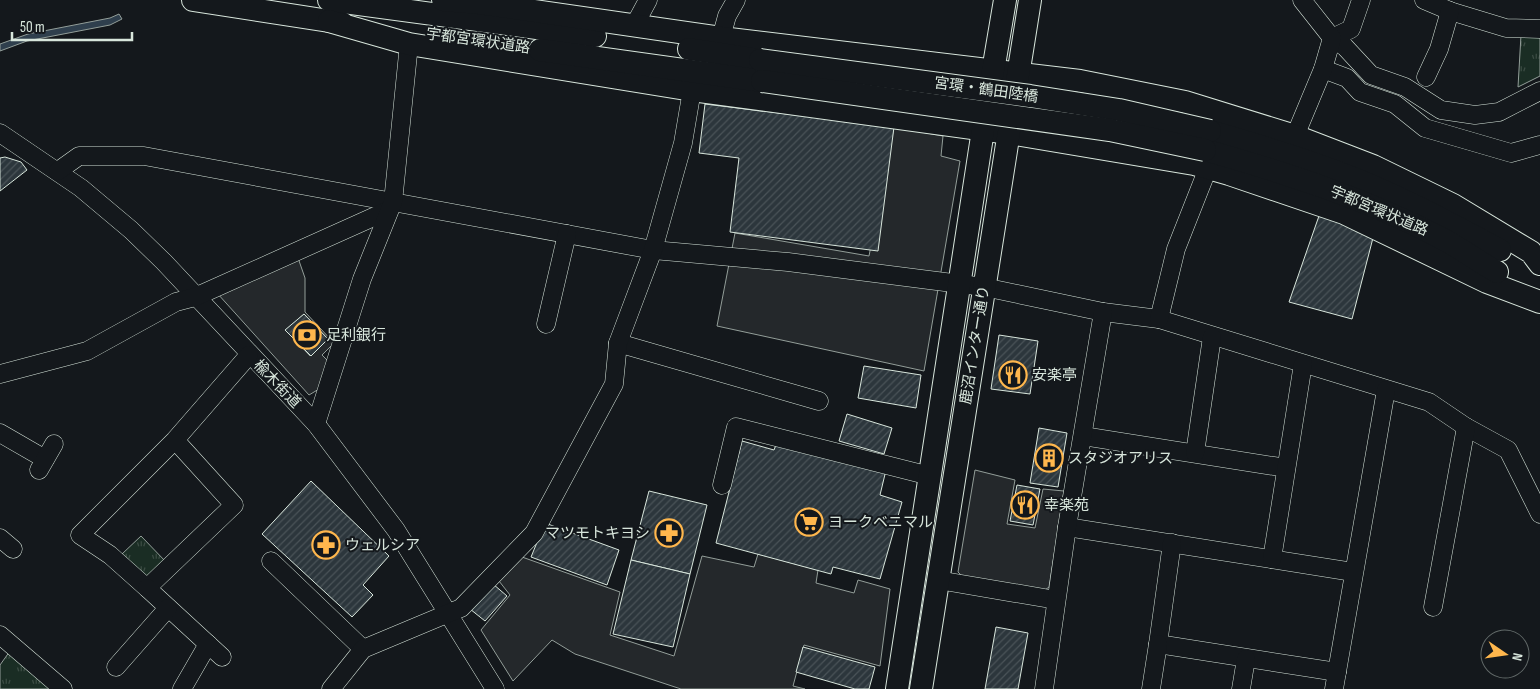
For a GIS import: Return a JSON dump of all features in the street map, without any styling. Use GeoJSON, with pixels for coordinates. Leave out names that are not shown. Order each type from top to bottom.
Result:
{"type":"FeatureCollection","features":[{"type":"Feature","properties":{"kind":"main road","name":"宇都宮環状道路"},"geometry":{"type":"LineString","coordinates":[[193,0],[329,10],[761,70]]}},
{"type":"Feature","properties":{"kind":"main road"},"geometry":{"type":"LineString","coordinates":[[351,3],[396,0]]}},
{"type":"Feature","properties":{"kind":"main road"},"geometry":{"type":"LineString","coordinates":[[443,0],[479,3],[721,38],[1080,81],[1185,102],[1295,136],[1373,166],[1453,205],[1531,252],[1540,264]]}},
{"type":"Feature","properties":{"kind":"main road","name":"鹿沼インター通り"},"geometry":{"type":"LineString","coordinates":[[897,689],[983,130],[1005,0]]}},
{"type":"Feature","properties":{"kind":"main road","name":"鹿沼インター通り"},"geometry":{"type":"LineString","coordinates":[[921,689],[1030,0]]}},
{"type":"Feature","properties":{"kind":"main road","name":"宇都宮環状道路"},"geometry":{"type":"LineString","coordinates":[[329,10],[351,3],[761,70]]}},
{"type":"Feature","properties":{"kind":"main road"},"geometry":{"type":"LineString","coordinates":[[329,10],[409,44],[692,90],[1009,133],[1159,157],[1208,150]]}},
{"type":"Feature","properties":{"kind":"main road","name":"宮環・鶴田陸橋"},"geometry":{"type":"LineString","coordinates":[[761,70],[1110,130],[1208,150]]}},
{"type":"Feature","properties":{"kind":"main road","name":"宇都宮環状道路"},"geometry":{"type":"LineString","coordinates":[[1208,150],[1303,160],[1358,180],[1445,221],[1540,275]]}},
{"type":"Feature","properties":{"kind":"main road","name":"宇都宮環状道路"},"geometry":{"type":"LineString","coordinates":[[1208,150],[1351,197],[1442,238],[1540,300]]}},
{"type":"Feature","properties":{"kind":"street"},"geometry":{"type":"LineString","coordinates":[[634,26],[648,0]]}},
{"type":"Feature","properties":{"kind":"street"},"geometry":{"type":"LineString","coordinates":[[721,38],[728,16],[736,0]]}},
{"type":"Feature","properties":{"kind":"street"},"geometry":{"type":"LineString","coordinates":[[1302,0],[1332,38],[1345,47],[1371,75],[1405,88],[1441,110],[1476,115],[1499,112],[1540,91]]}},
{"type":"Feature","properties":{"kind":"street"},"geometry":{"type":"LineString","coordinates":[[1295,136],[1323,68],[1332,38],[1351,29],[1361,0]]}},
{"type":"Feature","properties":{"kind":"street"},"geometry":{"type":"LineString","coordinates":[[1424,0],[1450,11],[1506,28],[1540,30]]}},
{"type":"Feature","properties":{"kind":"street"},"geometry":{"type":"LineString","coordinates":[[1426,77],[1439,50],[1450,11]]}},
{"type":"Feature","properties":{"kind":"street"},"geometry":{"type":"LineString","coordinates":[[316,424],[362,279],[391,206],[409,44]]}},
{"type":"Feature","properties":{"kind":"street"},"geometry":{"type":"LineString","coordinates":[[1323,68],[1347,78],[1360,92],[1395,104],[1425,128],[1511,153],[1540,145]]}},
{"type":"Feature","properties":{"kind":"street"},"geometry":{"type":"LineString","coordinates":[[331,689],[363,649],[461,608],[534,533],[614,384],[618,343],[653,250],[683,142],[692,90]]}},
{"type":"Feature","properties":{"kind":"street","name":"楡木街道"},"geometry":{"type":"LineString","coordinates":[[0,133],[58,171],[104,205],[164,262],[249,355],[316,424],[376,501],[495,689]]}},
{"type":"Feature","properties":{"kind":"street"},"geometry":{"type":"LineString","coordinates":[[1159,320],[1176,249],[1208,150]]}},
{"type":"Feature","properties":{"kind":"street"},"geometry":{"type":"LineString","coordinates":[[58,171],[79,156],[144,156],[391,206],[653,250],[788,262],[984,287],[1103,312],[1159,320],[1429,402],[1466,428],[1508,450],[1540,514]]}},
{"type":"Feature","properties":{"kind":"street"},"geometry":{"type":"LineString","coordinates":[[0,374],[87,351],[176,302],[196,297],[391,206]]}},
{"type":"Feature","properties":{"kind":"street"},"geometry":{"type":"LineString","coordinates":[[546,324],[566,234]]}},
{"type":"Feature","properties":{"kind":"street"},"geometry":{"type":"LineString","coordinates":[[1044,689],[1056,600],[1103,312]]}},
{"type":"Feature","properties":{"kind":"street"},"geometry":{"type":"LineString","coordinates":[[1195,453],[1212,337]]}},
{"type":"Feature","properties":{"kind":"street"},"geometry":{"type":"LineString","coordinates":[[618,343],[819,401]]}},
{"type":"Feature","properties":{"kind":"street"},"geometry":{"type":"LineString","coordinates":[[222,657],[110,555],[80,535],[175,440],[249,355]]}},
{"type":"Feature","properties":{"kind":"street"},"geometry":{"type":"LineString","coordinates":[[1272,559],[1303,364]]}},
{"type":"Feature","properties":{"kind":"street"},"geometry":{"type":"LineString","coordinates":[[1158,644],[1246,659],[1335,681],[1386,390]]}},
{"type":"Feature","properties":{"kind":"street"},"geometry":{"type":"LineString","coordinates":[[722,485],[736,427],[930,476]]}},
{"type":"Feature","properties":{"kind":"street"},"geometry":{"type":"LineString","coordinates":[[1433,607],[1466,428]]}},
{"type":"Feature","properties":{"kind":"street"},"geometry":{"type":"LineString","coordinates":[[0,433],[42,465],[54,444]]}},
{"type":"Feature","properties":{"kind":"street"},"geometry":{"type":"LineString","coordinates":[[1083,436],[1286,468]]}},
{"type":"Feature","properties":{"kind":"street"},"geometry":{"type":"LineString","coordinates":[[147,588],[234,504],[175,440]]}},
{"type":"Feature","properties":{"kind":"street"},"geometry":{"type":"LineString","coordinates":[[1068,526],[1353,572]]}},
{"type":"Feature","properties":{"kind":"street"},"geometry":{"type":"LineString","coordinates":[[1151,689],[1172,543]]}},
{"type":"Feature","properties":{"kind":"street"},"geometry":{"type":"LineString","coordinates":[[271,561],[363,649]]}},
{"type":"Feature","properties":{"kind":"street"},"geometry":{"type":"LineString","coordinates":[[938,580],[1056,600]]}},
{"type":"Feature","properties":{"kind":"street"},"geometry":{"type":"LineString","coordinates":[[116,667],[168,608]]}},
{"type":"Feature","properties":{"kind":"street"},"geometry":{"type":"LineString","coordinates":[[2,641],[63,689]]}},
{"type":"Feature","properties":{"kind":"street"},"geometry":{"type":"LineString","coordinates":[[182,689],[208,644]]}},
{"type":"Feature","properties":{"kind":"street"},"geometry":{"type":"LineString","coordinates":[[1241,689],[1246,659]]}},
{"type":"Feature","properties":{"kind":"green space"},"geometry":{"type":"Polygon","coordinates":[[[1521,35],[1540,36],[1540,76],[1518,87],[1521,35]]]}},
{"type":"Feature","properties":{"kind":"green space"},"geometry":{"type":"Polygon","coordinates":[[[141,536],[166,562],[153,575],[145,576],[122,554],[141,536]]]}},
{"type":"Feature","properties":{"kind":"green space"},"geometry":{"type":"Polygon","coordinates":[[[10,651],[50,689],[0,689],[0,665],[10,651]]]}},
{"type":"Feature","properties":{"kind":"shaded area"},"geometry":{"type":"Polygon","coordinates":[[[894,127],[943,136],[941,156],[960,161],[924,371],[717,326],[735,233],[869,256],[894,127]]]}},
{"type":"Feature","properties":{"kind":"shaded area"},"geometry":{"type":"Polygon","coordinates":[[[297,255],[305,278],[305,312],[334,343],[322,355],[331,364],[324,386],[309,395],[217,293],[297,255]],[[304,314],[286,330],[310,356],[328,339],[304,314]]]}},
{"type":"Feature","properties":{"kind":"shaded area"},"geometry":{"type":"Polygon","coordinates":[[[975,470],[1015,480],[1007,524],[1035,528],[1043,489],[1064,491],[1049,587],[1041,593],[966,580],[958,572],[975,470]]]}},
{"type":"Feature","properties":{"kind":"shaded area"},"geometry":{"type":"Polygon","coordinates":[[[758,554],[818,570],[816,583],[854,593],[858,580],[890,589],[880,666],[804,645],[793,686],[805,689],[681,689],[575,654],[552,640],[513,681],[481,630],[510,595],[499,581],[522,557],[620,592],[610,635],[674,656],[702,556],[754,567],[758,554]]]}},
{"type":"Feature","properties":{"kind":"water"},"geometry":{"type":"Polygon","coordinates":[[[119,14],[122,19],[110,25],[27,41],[0,51],[0,44],[28,34],[110,18],[119,14]]]}},
{"type":"Feature","properties":{"kind":"building"},"geometry":{"type":"Polygon","coordinates":[[[705,104],[894,127],[878,251],[730,232],[739,158],[699,153],[705,104]]]}},
{"type":"Feature","properties":{"kind":"building"},"geometry":{"type":"Polygon","coordinates":[[[5,157],[21,162],[27,170],[0,191],[0,158],[5,157]]]}},
{"type":"Feature","properties":{"kind":"building"},"geometry":{"type":"Polygon","coordinates":[[[1320,213],[1374,234],[1352,319],[1289,302],[1320,213]]]}},
{"type":"Feature","properties":{"kind":"building","name":"足利銀行"},"geometry":{"type":"Polygon","coordinates":[[[304,314],[328,339],[311,356],[285,330],[304,314]]]}},
{"type":"Feature","properties":{"kind":"building","name":"安楽亭"},"geometry":{"type":"Polygon","coordinates":[[[999,335],[1038,341],[1030,394],[991,389],[999,335]]]}},
{"type":"Feature","properties":{"kind":"building"},"geometry":{"type":"Polygon","coordinates":[[[864,366],[921,375],[916,408],[858,398],[864,366]]]}},
{"type":"Feature","properties":{"kind":"building"},"geometry":{"type":"Polygon","coordinates":[[[847,414],[892,428],[884,454],[839,441],[847,414]]]}},
{"type":"Feature","properties":{"kind":"building","name":"スタジオアリス"},"geometry":{"type":"Polygon","coordinates":[[[1039,428],[1067,433],[1058,487],[1030,483],[1039,428]]]}},
{"type":"Feature","properties":{"kind":"building","name":"ヨークベニマル"},"geometry":{"type":"Polygon","coordinates":[[[742,441],[774,450],[777,442],[886,470],[880,495],[902,502],[880,579],[833,567],[831,574],[716,543],[742,441]]]}},
{"type":"Feature","properties":{"kind":"building","name":"ウェルシア"},"geometry":{"type":"Polygon","coordinates":[[[311,481],[389,556],[363,585],[373,595],[352,617],[262,534],[311,481]]]}},
{"type":"Feature","properties":{"kind":"building","name":"幸楽苑"},"geometry":{"type":"Polygon","coordinates":[[[1017,485],[1040,489],[1033,525],[1010,521],[1017,485]]]}},
{"type":"Feature","properties":{"kind":"building","name":"マツモトキヨシ"},"geometry":{"type":"Polygon","coordinates":[[[649,491],[707,505],[690,574],[631,560],[649,491]]]}},
{"type":"Feature","properties":{"kind":"building"},"geometry":{"type":"Polygon","coordinates":[[[545,523],[619,550],[607,585],[531,557],[545,523]]]}},
{"type":"Feature","properties":{"kind":"building"},"geometry":{"type":"Polygon","coordinates":[[[631,560],[690,574],[673,647],[613,634],[631,560]]]}},
{"type":"Feature","properties":{"kind":"building"},"geometry":{"type":"Polygon","coordinates":[[[493,584],[507,596],[485,621],[470,609],[493,584]]]}},
{"type":"Feature","properties":{"kind":"building"},"geometry":{"type":"Polygon","coordinates":[[[996,627],[1028,633],[1018,689],[985,689],[996,627]]]}},
{"type":"Feature","properties":{"kind":"building"},"geometry":{"type":"Polygon","coordinates":[[[803,647],[875,667],[869,689],[855,689],[796,672],[803,647]]]}},
{"type":"Feature","properties":{"kind":"place","name":"足利銀行"},"geometry":{"type":"Point","coordinates":[307,335]}},
{"type":"Feature","properties":{"kind":"place","name":"安楽亭"},"geometry":{"type":"Point","coordinates":[1013,375]}},
{"type":"Feature","properties":{"kind":"place","name":"スタジオアリス"},"geometry":{"type":"Point","coordinates":[1049,458]}},
{"type":"Feature","properties":{"kind":"place","name":"幸楽苑"},"geometry":{"type":"Point","coordinates":[1025,505]}},
{"type":"Feature","properties":{"kind":"place","name":"ヨークベニマル"},"geometry":{"type":"Point","coordinates":[809,522]}},
{"type":"Feature","properties":{"kind":"place","name":"マツモトキヨシ"},"geometry":{"type":"Point","coordinates":[669,533]}},
{"type":"Feature","properties":{"kind":"place","name":"ウェルシア"},"geometry":{"type":"Point","coordinates":[326,545]}}]}
